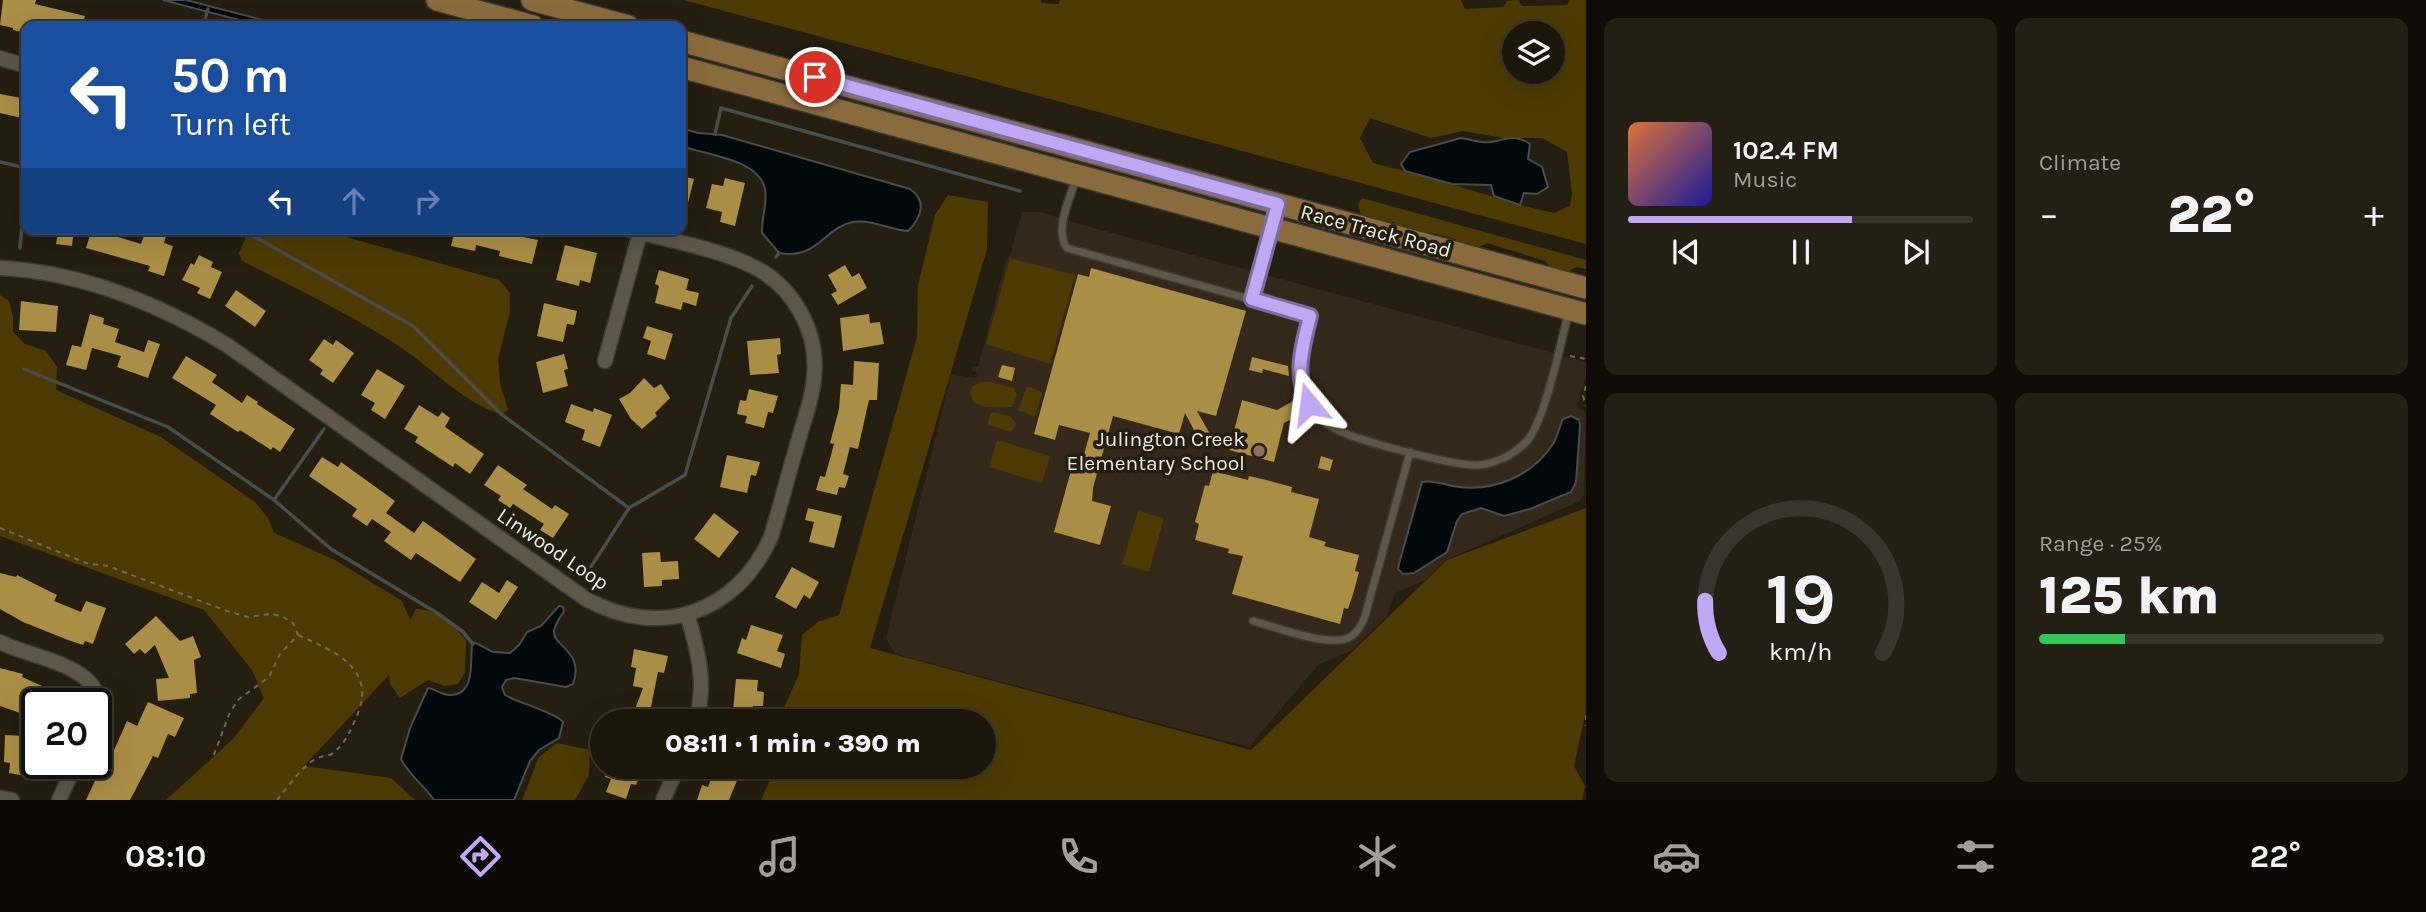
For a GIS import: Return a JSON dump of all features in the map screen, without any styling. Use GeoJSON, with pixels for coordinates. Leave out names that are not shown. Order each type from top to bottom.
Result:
{"type":"FeatureCollection","features":[{"type":"Feature","properties":{"kind":"main road"},"geometry":{"type":"LineString","coordinates":[[437,0],[515,21]]}},
{"type":"Feature","properties":{"kind":"main road"},"geometry":{"type":"LineString","coordinates":[[532,0],[610,21]]}},
{"type":"Feature","properties":{"kind":"main road","name":"Race Track Road"},"geometry":{"type":"LineString","coordinates":[[686,42],[1586,288]]}},
{"type":"Feature","properties":{"kind":"main road","name":"Race Track Road"},"geometry":{"type":"LineString","coordinates":[[686,67],[1578,312]]}},
{"type":"Feature","properties":{"kind":"main road"},"geometry":{"type":"LineString","coordinates":[[1077,175],[1090,165],[1109,158]]}},
{"type":"Feature","properties":{"kind":"main road"},"geometry":{"type":"LineString","coordinates":[[1271,228],[1278,204]]}},
{"type":"Feature","properties":{"kind":"main road"},"geometry":{"type":"LineString","coordinates":[[1348,249],[1356,225]]}},
{"type":"Feature","properties":{"kind":"street"},"geometry":{"type":"LineString","coordinates":[[0,58],[21,64]]}},
{"type":"Feature","properties":{"kind":"street"},"geometry":{"type":"LineString","coordinates":[[604,361],[633,235]]}},
{"type":"Feature","properties":{"kind":"street","name":"Linwood Loop"},"geometry":{"type":"LineString","coordinates":[[0,268],[49,274],[94,285],[169,313],[227,345],[586,599],[600,607],[634,617],[668,618],[704,608],[729,594],[743,582],[763,555],[771,537],[811,395],[815,362],[809,329],[793,299],[767,274],[736,258],[649,235]]}},
{"type":"Feature","properties":{"kind":"street"},"geometry":{"type":"LineString","coordinates":[[687,614],[700,659],[700,709]]}},
{"type":"Feature","properties":{"kind":"street"},"geometry":{"type":"LineString","coordinates":[[0,642],[56,661],[80,673],[93,688]]}},
{"type":"Feature","properties":{"kind":"street"},"geometry":{"type":"LineString","coordinates":[[59,800],[69,779]]}},
{"type":"Feature","properties":{"kind":"street"},"geometry":{"type":"LineString","coordinates":[[663,800],[672,779]]}},
{"type":"Feature","properties":{"kind":"street"},"geometry":{"type":"LineString","coordinates":[[0,798],[12,800]]}},
{"type":"Feature","properties":{"kind":"lane"},"geometry":{"type":"LineString","coordinates":[[1077,175],[1062,229],[1063,243],[1067,248],[1310,316],[1299,376],[1304,395],[1318,416],[1342,432],[1410,452],[1464,465],[1482,465],[1499,460],[1525,443],[1538,423],[1578,312]]}},
{"type":"Feature","properties":{"kind":"lane"},"geometry":{"type":"LineString","coordinates":[[1252,299],[1271,228]]}},
{"type":"Feature","properties":{"kind":"lane"},"geometry":{"type":"LineString","coordinates":[[1253,621],[1325,640],[1342,640],[1356,633],[1365,616],[1410,452]]}},
{"type":"Feature","properties":{"kind":"path"},"geometry":{"type":"LineString","coordinates":[[1569,356],[1586,359]]}},
{"type":"Feature","properties":{"kind":"path"},"geometry":{"type":"LineString","coordinates":[[1586,386],[1583,396],[1586,406]]}},
{"type":"Feature","properties":{"kind":"path"},"geometry":{"type":"LineString","coordinates":[[0,528],[86,563],[108,566],[227,611],[248,617],[270,614],[282,616],[293,624],[298,635],[352,665],[360,677],[363,701],[346,740],[331,755],[317,758],[277,800]]}},
{"type":"Feature","properties":{"kind":"path"},"geometry":{"type":"LineString","coordinates":[[212,760],[230,712],[239,699],[269,677],[280,654],[298,635]]}},
{"type":"Feature","properties":{"kind":"path"},"geometry":{"type":"LineString","coordinates":[[1586,715],[1586,726]]}},
{"type":"Feature","properties":{"kind":"shaded area"},"geometry":{"type":"Polygon","coordinates":[[[163,0],[186,0],[267,21],[243,21],[163,0]]]}},
{"type":"Feature","properties":{"kind":"shaded area"},"geometry":{"type":"Polygon","coordinates":[[[684,0],[1041,0],[1041,3],[1059,4],[1060,0],[1461,0],[1465,9],[1504,7],[1507,1],[1518,0],[1522,6],[1567,5],[1570,0],[1586,0],[1586,244],[684,0]],[[1370,118],[1360,138],[1373,163],[1554,213],[1570,206],[1572,194],[1567,152],[1542,138],[1503,138],[1463,131],[1431,138],[1370,118]]]}},
{"type":"Feature","properties":{"kind":"shaded area"},"geometry":{"type":"Polygon","coordinates":[[[686,129],[722,135],[910,189],[919,199],[921,209],[917,220],[908,231],[867,222],[853,222],[843,225],[803,252],[779,253],[762,233],[766,194],[761,179],[753,171],[730,160],[686,147],[686,129]]]}},
{"type":"Feature","properties":{"kind":"shaded area"},"geometry":{"type":"Polygon","coordinates":[[[1461,138],[1487,142],[1515,138],[1530,144],[1528,159],[1542,167],[1548,187],[1537,194],[1524,193],[1520,205],[1494,196],[1491,185],[1452,184],[1405,171],[1401,164],[1410,152],[1461,138]]]}},
{"type":"Feature","properties":{"kind":"shaded area"},"geometry":{"type":"Polygon","coordinates":[[[948,195],[988,202],[987,249],[870,648],[1251,750],[1447,560],[1586,508],[1586,710],[1574,766],[1585,786],[1582,800],[761,800],[771,779],[996,779],[996,709],[783,709],[799,674],[802,635],[818,622],[839,615],[917,337],[918,285],[935,215],[948,195]]]}},
{"type":"Feature","properties":{"kind":"shaded area"},"geometry":{"type":"Polygon","coordinates":[[[1362,198],[1586,260],[1586,269],[1577,267],[1565,273],[1552,269],[1545,261],[1487,243],[1475,249],[1461,247],[1455,239],[1440,235],[1407,232],[1394,222],[1370,220],[1361,216],[1358,204],[1362,198]]]}},
{"type":"Feature","properties":{"kind":"shaded area","name":"Julington Creek Elementary School"},"geometry":{"type":"Polygon","coordinates":[[[1022,212],[1040,212],[1586,362],[1586,376],[1577,407],[1586,412],[1584,495],[1580,501],[1446,560],[1424,581],[1395,593],[1386,617],[1352,650],[1318,665],[1249,747],[895,654],[886,638],[951,375],[976,378],[977,372],[972,371],[973,367],[978,367],[1007,257],[1010,256],[1022,212]]]}},
{"type":"Feature","properties":{"kind":"shaded area"},"geometry":{"type":"Polygon","coordinates":[[[246,235],[339,235],[499,280],[510,293],[510,312],[498,359],[500,383],[508,410],[501,414],[473,402],[376,332],[242,261],[239,253],[246,235]]]}},
{"type":"Feature","properties":{"kind":"shaded area"},"geometry":{"type":"Polygon","coordinates":[[[1010,258],[1075,275],[1050,364],[986,344],[1010,258]]]}},
{"type":"Feature","properties":{"kind":"shaded area"},"geometry":{"type":"Polygon","coordinates":[[[0,295],[9,301],[13,332],[25,344],[46,351],[57,367],[56,390],[161,437],[255,502],[268,518],[274,533],[335,560],[402,601],[410,620],[416,609],[431,612],[450,624],[466,640],[465,672],[458,684],[445,686],[428,680],[400,698],[390,684],[389,675],[304,766],[391,778],[415,800],[166,800],[233,739],[264,698],[252,670],[204,610],[0,536],[0,295]]]}},
{"type":"Feature","properties":{"kind":"shaded area"},"geometry":{"type":"Polygon","coordinates":[[[981,382],[1014,388],[1017,395],[1012,407],[986,407],[973,402],[970,392],[973,386],[981,382]]]}},
{"type":"Feature","properties":{"kind":"shaded area"},"geometry":{"type":"Polygon","coordinates":[[[1027,386],[1042,392],[1036,415],[1033,416],[1018,410],[1027,386]]]}},
{"type":"Feature","properties":{"kind":"shaded area"},"geometry":{"type":"Polygon","coordinates":[[[993,412],[1010,416],[1016,424],[1012,432],[988,425],[993,412]]]}},
{"type":"Feature","properties":{"kind":"shaded area"},"geometry":{"type":"Polygon","coordinates":[[[1571,416],[1579,420],[1580,425],[1576,482],[1571,492],[1530,509],[1504,516],[1481,508],[1462,514],[1447,552],[1414,573],[1403,574],[1398,569],[1422,482],[1473,488],[1512,479],[1535,465],[1555,441],[1563,419],[1571,416]]]}},
{"type":"Feature","properties":{"kind":"shaded area"},"geometry":{"type":"Polygon","coordinates":[[[997,440],[1050,456],[1042,483],[989,467],[997,440]]]}},
{"type":"Feature","properties":{"kind":"shaded area"},"geometry":{"type":"Polygon","coordinates":[[[1138,511],[1164,518],[1149,572],[1122,564],[1138,511]]]}},
{"type":"Feature","properties":{"kind":"shaded area"},"geometry":{"type":"Polygon","coordinates":[[[559,606],[563,607],[564,611],[554,631],[575,664],[573,684],[566,687],[514,678],[506,680],[502,687],[505,695],[553,715],[563,722],[559,738],[539,750],[530,761],[514,800],[434,800],[401,759],[410,728],[428,688],[446,695],[458,694],[468,684],[474,642],[493,652],[510,653],[527,632],[541,626],[559,606]]]}},
{"type":"Feature","properties":{"kind":"shaded area"},"geometry":{"type":"Polygon","coordinates":[[[557,743],[590,750],[589,775],[575,800],[522,800],[539,757],[557,743]]]}},
{"type":"Feature","properties":{"kind":"building"},"geometry":{"type":"Polygon","coordinates":[[[3,0],[36,0],[35,4],[85,16],[84,21],[21,21],[21,32],[0,25],[3,0]]]}},
{"type":"Feature","properties":{"kind":"building"},"geometry":{"type":"Polygon","coordinates":[[[0,94],[21,98],[21,118],[0,113],[0,94]]]}},
{"type":"Feature","properties":{"kind":"building"},"geometry":{"type":"Polygon","coordinates":[[[686,177],[694,179],[686,211],[686,177]]]}},
{"type":"Feature","properties":{"kind":"building"},"geometry":{"type":"Polygon","coordinates":[[[725,178],[745,183],[735,226],[720,222],[722,212],[706,208],[712,184],[723,186],[725,178]]]}},
{"type":"Feature","properties":{"kind":"building"},"geometry":{"type":"Polygon","coordinates":[[[58,235],[73,235],[72,246],[56,244],[58,235]]]}},
{"type":"Feature","properties":{"kind":"building"},"geometry":{"type":"Polygon","coordinates":[[[90,235],[112,235],[141,244],[144,235],[163,235],[166,236],[164,243],[173,246],[164,276],[148,271],[150,266],[86,248],[90,235]]]}},
{"type":"Feature","properties":{"kind":"building"},"geometry":{"type":"Polygon","coordinates":[[[454,235],[518,235],[538,240],[532,264],[499,256],[500,251],[476,245],[475,251],[451,246],[454,235]]]}},
{"type":"Feature","properties":{"kind":"building"},"geometry":{"type":"Polygon","coordinates":[[[565,245],[597,253],[590,283],[580,280],[579,286],[556,280],[565,245]]]}},
{"type":"Feature","properties":{"kind":"building"},"geometry":{"type":"Polygon","coordinates":[[[199,255],[213,262],[211,267],[222,272],[210,299],[197,293],[200,288],[182,280],[191,263],[194,265],[199,255]]]}},
{"type":"Feature","properties":{"kind":"building"},"geometry":{"type":"Polygon","coordinates":[[[845,265],[852,277],[859,273],[867,288],[838,305],[831,294],[837,291],[828,275],[845,265]]]}},
{"type":"Feature","properties":{"kind":"building"},"geometry":{"type":"Polygon","coordinates":[[[1091,268],[1246,311],[1216,416],[1197,411],[1215,443],[1204,449],[1185,413],[1179,434],[1113,416],[1093,488],[1092,501],[1111,506],[1100,545],[1054,532],[1075,456],[1083,458],[1090,433],[1059,425],[1055,440],[1034,434],[1078,274],[1089,277],[1091,268]]]}},
{"type":"Feature","properties":{"kind":"building"},"geometry":{"type":"Polygon","coordinates":[[[659,270],[689,279],[686,290],[699,293],[696,306],[683,302],[681,310],[655,303],[659,286],[655,284],[659,270]]]}},
{"type":"Feature","properties":{"kind":"building"},"geometry":{"type":"Polygon","coordinates":[[[236,290],[266,311],[255,327],[225,306],[236,290]]]}},
{"type":"Feature","properties":{"kind":"building"},"geometry":{"type":"Polygon","coordinates":[[[21,301],[58,306],[56,332],[19,330],[21,301]]]}},
{"type":"Feature","properties":{"kind":"building"},"geometry":{"type":"Polygon","coordinates":[[[544,303],[577,311],[574,325],[567,324],[563,342],[537,336],[544,303]]]}},
{"type":"Feature","properties":{"kind":"building"},"geometry":{"type":"Polygon","coordinates":[[[90,314],[104,318],[103,324],[119,329],[115,342],[144,352],[148,340],[160,344],[148,378],[117,367],[121,356],[92,348],[86,370],[66,365],[72,345],[81,347],[90,314]]]}},
{"type":"Feature","properties":{"kind":"building"},"geometry":{"type":"Polygon","coordinates":[[[869,314],[870,323],[880,322],[884,344],[843,351],[840,318],[869,314]]]}},
{"type":"Feature","properties":{"kind":"building"},"geometry":{"type":"Polygon","coordinates":[[[647,326],[673,334],[665,360],[647,354],[651,341],[643,338],[647,326]]]}},
{"type":"Feature","properties":{"kind":"building"},"geometry":{"type":"Polygon","coordinates":[[[780,338],[781,354],[777,355],[779,373],[750,375],[747,341],[780,338]]]}},
{"type":"Feature","properties":{"kind":"building"},"geometry":{"type":"Polygon","coordinates":[[[324,339],[333,345],[336,340],[354,353],[333,383],[320,374],[323,370],[309,360],[324,339]]]}},
{"type":"Feature","properties":{"kind":"building"},"geometry":{"type":"Polygon","coordinates":[[[564,354],[568,369],[564,370],[568,386],[543,393],[536,362],[564,354]]]}},
{"type":"Feature","properties":{"kind":"building"},"geometry":{"type":"Polygon","coordinates":[[[186,356],[217,375],[212,382],[242,403],[247,395],[295,429],[280,452],[273,447],[271,450],[210,414],[216,405],[172,378],[186,356]]]}},
{"type":"Feature","properties":{"kind":"building"},"geometry":{"type":"Polygon","coordinates":[[[1252,357],[1288,366],[1289,376],[1263,369],[1262,373],[1249,370],[1252,357]]]}},
{"type":"Feature","properties":{"kind":"building"},"geometry":{"type":"Polygon","coordinates":[[[854,361],[879,363],[877,400],[869,400],[858,449],[850,447],[843,474],[849,476],[845,488],[839,487],[837,495],[816,490],[820,476],[825,477],[834,444],[830,443],[839,409],[841,384],[853,385],[854,361]]]}},
{"type":"Feature","properties":{"kind":"building"},"geometry":{"type":"Polygon","coordinates":[[[1002,365],[1015,368],[1012,381],[998,377],[1002,365]]]}},
{"type":"Feature","properties":{"kind":"building"},"geometry":{"type":"Polygon","coordinates":[[[377,369],[405,386],[385,419],[371,410],[375,403],[361,395],[377,369]]]}},
{"type":"Feature","properties":{"kind":"building"},"geometry":{"type":"Polygon","coordinates":[[[644,378],[654,388],[661,384],[670,398],[655,413],[657,416],[642,429],[631,419],[619,399],[630,393],[644,378]]]}},
{"type":"Feature","properties":{"kind":"building"},"geometry":{"type":"Polygon","coordinates":[[[749,389],[778,396],[773,413],[768,412],[764,428],[745,423],[747,416],[737,414],[740,400],[746,401],[749,389]]]}},
{"type":"Feature","properties":{"kind":"building"},"geometry":{"type":"Polygon","coordinates":[[[1242,400],[1277,410],[1295,400],[1303,413],[1284,423],[1274,462],[1229,450],[1242,400]]]}},
{"type":"Feature","properties":{"kind":"building"},"geometry":{"type":"Polygon","coordinates":[[[571,404],[612,415],[600,447],[582,440],[585,430],[565,422],[571,404]]]}},
{"type":"Feature","properties":{"kind":"building"},"geometry":{"type":"Polygon","coordinates":[[[419,405],[438,417],[442,412],[450,418],[445,427],[484,454],[470,474],[455,463],[453,467],[415,442],[418,437],[404,429],[419,405]]]}},
{"type":"Feature","properties":{"kind":"building"},"geometry":{"type":"Polygon","coordinates":[[[727,455],[760,462],[756,476],[751,475],[747,493],[720,487],[727,455]]]}},
{"type":"Feature","properties":{"kind":"building"},"geometry":{"type":"Polygon","coordinates":[[[1321,456],[1333,460],[1330,471],[1318,468],[1321,456]]]}},
{"type":"Feature","properties":{"kind":"building"},"geometry":{"type":"Polygon","coordinates":[[[322,457],[338,467],[341,462],[395,501],[386,513],[414,533],[423,521],[476,559],[460,582],[416,553],[411,560],[384,541],[391,532],[372,519],[367,526],[352,516],[357,509],[309,476],[322,457]]]}},
{"type":"Feature","properties":{"kind":"building"},"geometry":{"type":"Polygon","coordinates":[[[498,465],[527,485],[523,489],[552,509],[555,505],[569,514],[553,538],[540,530],[544,524],[513,504],[510,508],[498,500],[501,496],[484,485],[498,465]]]}},
{"type":"Feature","properties":{"kind":"building"},"geometry":{"type":"Polygon","coordinates":[[[1213,471],[1248,480],[1249,476],[1266,480],[1292,487],[1291,492],[1319,499],[1309,537],[1326,542],[1324,546],[1359,555],[1355,571],[1359,572],[1354,591],[1348,609],[1344,608],[1340,624],[1232,594],[1243,556],[1228,553],[1229,549],[1195,540],[1199,524],[1195,522],[1205,485],[1209,486],[1213,471]]]}},
{"type":"Feature","properties":{"kind":"building"},"geometry":{"type":"Polygon","coordinates":[[[808,508],[842,516],[834,548],[809,542],[814,522],[805,520],[808,508]]]}},
{"type":"Feature","properties":{"kind":"building"},"geometry":{"type":"Polygon","coordinates":[[[714,513],[739,532],[719,558],[694,539],[714,513]]]}},
{"type":"Feature","properties":{"kind":"building"},"geometry":{"type":"Polygon","coordinates":[[[660,552],[661,562],[678,561],[679,579],[662,580],[662,586],[644,587],[642,553],[660,552]]]}},
{"type":"Feature","properties":{"kind":"building"},"geometry":{"type":"Polygon","coordinates":[[[792,567],[819,582],[810,599],[804,595],[796,609],[775,597],[792,567]]]}},
{"type":"Feature","properties":{"kind":"building"},"geometry":{"type":"Polygon","coordinates":[[[0,573],[16,577],[17,575],[57,595],[54,601],[81,612],[86,601],[106,608],[93,644],[85,641],[83,645],[68,640],[23,622],[0,609],[0,573]]]}},
{"type":"Feature","properties":{"kind":"building"},"geometry":{"type":"Polygon","coordinates":[[[507,580],[518,587],[496,620],[469,602],[482,582],[499,593],[507,580]]]}},
{"type":"Feature","properties":{"kind":"building"},"geometry":{"type":"Polygon","coordinates":[[[156,616],[180,641],[193,636],[201,657],[194,660],[197,693],[190,694],[190,698],[158,701],[156,679],[169,678],[155,645],[145,654],[140,649],[134,654],[125,644],[156,616]]]}},
{"type":"Feature","properties":{"kind":"building"},"geometry":{"type":"Polygon","coordinates":[[[751,625],[783,635],[777,651],[785,654],[781,668],[737,653],[742,638],[746,640],[751,625]]]}},
{"type":"Feature","properties":{"kind":"building"},"geometry":{"type":"Polygon","coordinates":[[[634,649],[668,656],[664,673],[658,672],[651,707],[656,709],[635,709],[643,688],[633,686],[636,668],[631,667],[634,649]]]}},
{"type":"Feature","properties":{"kind":"building"},"geometry":{"type":"Polygon","coordinates":[[[0,668],[23,674],[22,677],[47,688],[21,688],[21,713],[0,706],[0,668]]]}},
{"type":"Feature","properties":{"kind":"building"},"geometry":{"type":"Polygon","coordinates":[[[736,679],[758,680],[757,691],[764,692],[763,706],[733,709],[736,679]]]}},
{"type":"Feature","properties":{"kind":"building"},"geometry":{"type":"Polygon","coordinates":[[[148,702],[184,718],[175,737],[168,734],[158,758],[153,756],[130,800],[86,800],[96,779],[112,779],[112,755],[127,721],[137,726],[148,702]]]}},
{"type":"Feature","properties":{"kind":"building"},"geometry":{"type":"Polygon","coordinates":[[[5,735],[21,736],[21,775],[9,773],[10,763],[4,762],[5,735]]]}},
{"type":"Feature","properties":{"kind":"building"},"geometry":{"type":"Polygon","coordinates":[[[611,779],[638,779],[636,785],[631,784],[626,799],[606,792],[611,779]]]}},
{"type":"Feature","properties":{"kind":"building"},"geometry":{"type":"Polygon","coordinates":[[[711,779],[738,779],[729,800],[697,800],[702,785],[708,787],[711,779]]]}},
{"type":"Feature","properties":{"kind":"waterway"},"geometry":{"type":"LineString","coordinates":[[204,21],[208,9]]}},
{"type":"Feature","properties":{"kind":"waterway"},"geometry":{"type":"LineString","coordinates":[[715,134],[721,108],[1020,191]]}},
{"type":"Feature","properties":{"kind":"waterway"},"geometry":{"type":"LineString","coordinates":[[0,162],[21,167]]}},
{"type":"Feature","properties":{"kind":"waterway"},"geometry":{"type":"LineString","coordinates":[[20,248],[21,235]]}},
{"type":"Feature","properties":{"kind":"waterway"},"geometry":{"type":"LineString","coordinates":[[252,235],[413,326],[501,414],[629,508]]}},
{"type":"Feature","properties":{"kind":"waterway"},"geometry":{"type":"LineString","coordinates":[[776,257],[779,253]]}},
{"type":"Feature","properties":{"kind":"waterway"},"geometry":{"type":"LineString","coordinates":[[585,576],[629,508],[685,475],[731,318],[752,286]]}},
{"type":"Feature","properties":{"kind":"waterway"},"geometry":{"type":"LineString","coordinates":[[24,369],[168,427],[274,500],[331,549],[437,613],[462,631],[473,644]]}},
{"type":"Feature","properties":{"kind":"waterway"},"geometry":{"type":"LineString","coordinates":[[274,500],[324,429]]}},
{"type":"Feature","properties":{"kind":"place","name":"Julington Creek Elementary School"},"geometry":{"type":"Point","coordinates":[1259,451]}},
{"type":"Feature","properties":{"kind":"route"},"geometry":{"type":"LineString","coordinates":[[815,77],[1278,204],[1252,299],[1310,316],[1299,367],[1301,384],[1309,404]]}}]}
